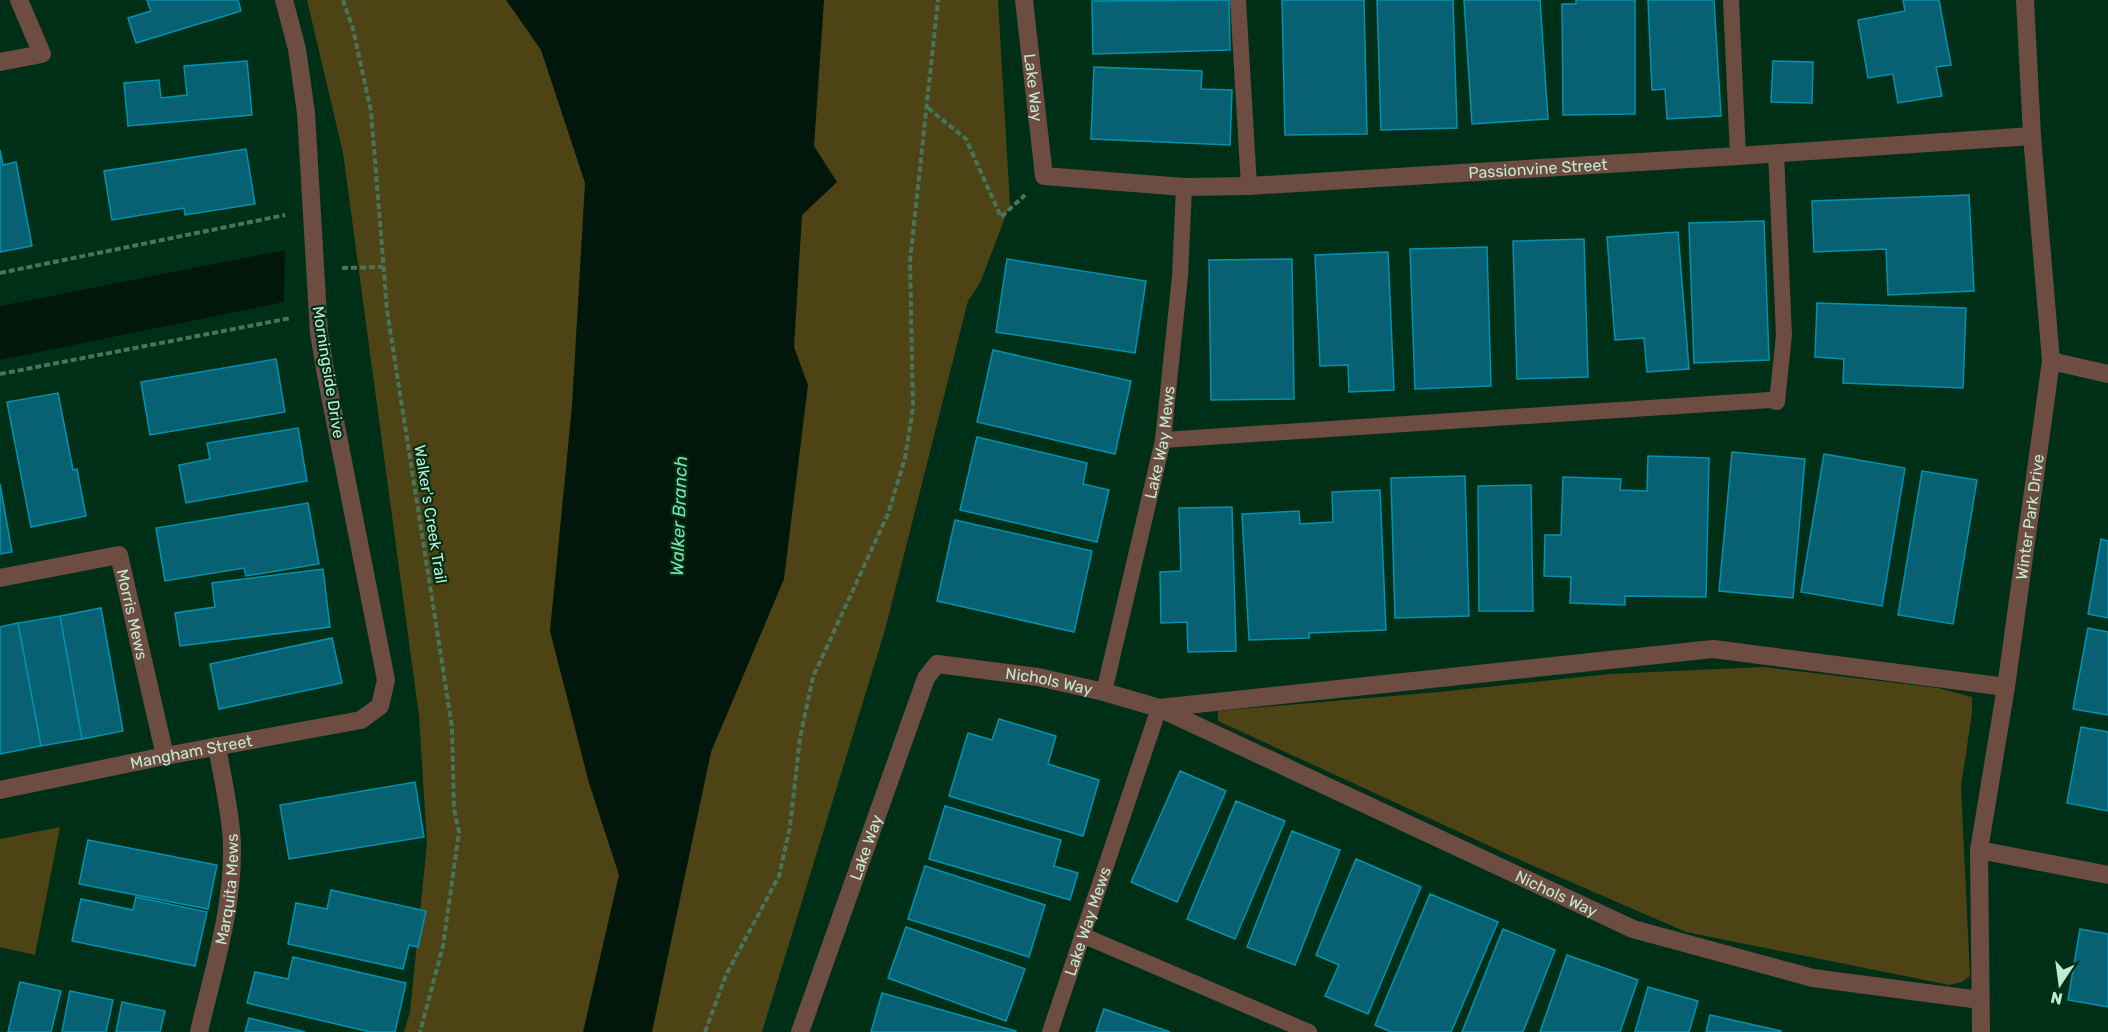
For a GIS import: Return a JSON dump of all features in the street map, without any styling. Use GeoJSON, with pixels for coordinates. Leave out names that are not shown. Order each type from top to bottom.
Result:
{"type":"FeatureCollection","features":[{"type":"Feature","properties":{"kind":"street"},"geometry":{"type":"LineString","coordinates":[[0,62],[42,54],[19,0]]}},
{"type":"Feature","properties":{"kind":"street","name":"Morningside Drive"},"geometry":{"type":"LineString","coordinates":[[284,0],[297,49],[306,113],[320,333],[326,375],[386,680],[380,706]]}},
{"type":"Feature","properties":{"kind":"street","name":"Lake Way"},"geometry":{"type":"LineString","coordinates":[[1024,0],[1044,176]]}},
{"type":"Feature","properties":{"kind":"street","name":"Winter Park Drive"},"geometry":{"type":"LineString","coordinates":[[1981,1032],[1979,850],[2006,687],[2051,362],[2032,136],[2025,0]]}},
{"type":"Feature","properties":{"kind":"street","name":"Passionvine Street"},"geometry":{"type":"LineString","coordinates":[[1044,176],[1184,187],[1249,186],[2032,136]]}},
{"type":"Feature","properties":{"kind":"street"},"geometry":{"type":"LineString","coordinates":[[2051,362],[2108,374]]}},
{"type":"Feature","properties":{"kind":"street","name":"Morris Mews"},"geometry":{"type":"LineString","coordinates":[[0,578],[119,555],[165,756]]}},
{"type":"Feature","properties":{"kind":"street","name":"Nichols Way"},"geometry":{"type":"LineString","coordinates":[[1159,708],[1713,649],[2006,687]]}},
{"type":"Feature","properties":{"kind":"street","name":"Lake Way"},"geometry":{"type":"LineString","coordinates":[[800,1032],[926,678],[937,664]]}},
{"type":"Feature","properties":{"kind":"street","name":"Nichols Way"},"geometry":{"type":"LineString","coordinates":[[937,664],[1038,677],[1104,692],[1159,708],[1633,929],[1813,978],[1980,1000]]}},
{"type":"Feature","properties":{"kind":"street","name":"Mangham Street"},"geometry":{"type":"LineString","coordinates":[[0,790],[165,756],[361,720],[380,706]]}},
{"type":"Feature","properties":{"kind":"street","name":"Marquita Mews"},"geometry":{"type":"LineString","coordinates":[[199,1032],[228,908],[232,873],[232,843],[217,746]]}},
{"type":"Feature","properties":{"kind":"street"},"geometry":{"type":"LineString","coordinates":[[1979,850],[2108,875]]}},
{"type":"Feature","properties":{"kind":"lane"},"geometry":{"type":"LineString","coordinates":[[1238,0],[1249,186]]}},
{"type":"Feature","properties":{"kind":"lane"},"geometry":{"type":"LineString","coordinates":[[1731,0],[1738,156]]}},
{"type":"Feature","properties":{"kind":"lane"},"geometry":{"type":"LineString","coordinates":[[1163,440],[1770,400],[1777,402],[1784,336],[1776,153]]}},
{"type":"Feature","properties":{"kind":"lane","name":"Lake Way Mews"},"geometry":{"type":"LineString","coordinates":[[1104,692],[1163,440],[1180,276],[1184,187]]}},
{"type":"Feature","properties":{"kind":"lane","name":"Lake Way Mews"},"geometry":{"type":"LineString","coordinates":[[1050,1032],[1159,708]]}},
{"type":"Feature","properties":{"kind":"lane"},"geometry":{"type":"LineString","coordinates":[[1082,935],[1309,1032]]}},
{"type":"Feature","properties":{"kind":"path","name":"Walker's Creek Trail"},"geometry":{"type":"LineString","coordinates":[[343,0],[353,29],[371,111],[387,310],[452,727],[454,809],[459,832],[443,946],[420,1032]]}},
{"type":"Feature","properties":{"kind":"path"},"geometry":{"type":"LineString","coordinates":[[705,1032],[726,975],[780,876],[790,827],[800,738],[813,677],[888,513],[905,458],[913,408],[910,261],[938,0]]}},
{"type":"Feature","properties":{"kind":"path"},"geometry":{"type":"LineString","coordinates":[[927,108],[966,139],[1001,217],[1044,176]]}},
{"type":"Feature","properties":{"kind":"path"},"geometry":{"type":"LineString","coordinates":[[0,273],[286,214],[287,226]]}},
{"type":"Feature","properties":{"kind":"path"},"geometry":{"type":"LineString","coordinates":[[316,268],[383,267]]}},
{"type":"Feature","properties":{"kind":"path"},"geometry":{"type":"LineString","coordinates":[[0,374],[292,318],[292,307]]}},
{"type":"Feature","properties":{"kind":"shaded area"},"geometry":{"type":"Polygon","coordinates":[[[307,0],[998,0],[1010,205],[980,283],[968,301],[885,630],[762,1032],[404,1032],[410,1012],[427,843],[419,716],[343,153],[307,0]]]}},
{"type":"Feature","properties":{"kind":"shaded area"},"geometry":{"type":"Polygon","coordinates":[[[1763,667],[1938,688],[1972,697],[1972,713],[1961,787],[1970,976],[1962,982],[1949,985],[1686,932],[1520,860],[1218,721],[1218,711],[1439,692],[1609,674],[1763,667]]]}},
{"type":"Feature","properties":{"kind":"shaded area"},"geometry":{"type":"Polygon","coordinates":[[[60,827],[35,955],[0,947],[0,839],[60,827]]]}},
{"type":"Feature","properties":{"kind":"water","name":"Walker Branch"},"geometry":{"type":"Polygon","coordinates":[[[506,0],[824,0],[814,146],[837,182],[802,215],[794,347],[808,385],[784,579],[711,752],[652,1032],[583,1032],[619,875],[589,783],[550,631],[572,406],[585,183],[541,50],[506,0]]]}},
{"type":"Feature","properties":{"kind":"water"},"geometry":{"type":"Polygon","coordinates":[[[285,250],[284,302],[0,360],[0,306],[285,250]]]}},
{"type":"Feature","properties":{"kind":"building"},"geometry":{"type":"Polygon","coordinates":[[[147,0],[238,0],[241,11],[136,43],[128,18],[151,11],[147,0]]]}},
{"type":"Feature","properties":{"kind":"building"},"geometry":{"type":"Polygon","coordinates":[[[1229,0],[1230,50],[1093,54],[1092,1],[1229,0]]]}},
{"type":"Feature","properties":{"kind":"building"},"geometry":{"type":"Polygon","coordinates":[[[1282,0],[1364,0],[1367,134],[1285,135],[1282,0]]]}},
{"type":"Feature","properties":{"kind":"building"},"geometry":{"type":"Polygon","coordinates":[[[1377,0],[1453,0],[1457,128],[1381,130],[1377,0]]]}},
{"type":"Feature","properties":{"kind":"building"},"geometry":{"type":"Polygon","coordinates":[[[1464,0],[1540,0],[1548,119],[1472,124],[1464,0]]]}},
{"type":"Feature","properties":{"kind":"building"},"geometry":{"type":"Polygon","coordinates":[[[1576,0],[1635,0],[1635,114],[1563,115],[1562,4],[1576,4],[1576,0]]]}},
{"type":"Feature","properties":{"kind":"building"},"geometry":{"type":"Polygon","coordinates":[[[1648,0],[1714,0],[1721,116],[1667,119],[1665,89],[1652,90],[1648,0]]]}},
{"type":"Feature","properties":{"kind":"building"},"geometry":{"type":"Polygon","coordinates":[[[1903,0],[1939,0],[1951,65],[1936,67],[1942,96],[1898,103],[1893,74],[1868,78],[1858,20],[1905,11],[1903,0]]]}},
{"type":"Feature","properties":{"kind":"building"},"geometry":{"type":"Polygon","coordinates":[[[247,61],[252,115],[128,126],[124,83],[159,80],[161,98],[187,95],[184,66],[247,61]]]}},
{"type":"Feature","properties":{"kind":"building"},"geometry":{"type":"Polygon","coordinates":[[[1773,61],[1813,62],[1812,103],[1771,102],[1773,61]]]}},
{"type":"Feature","properties":{"kind":"building"},"geometry":{"type":"Polygon","coordinates":[[[1094,67],[1202,71],[1201,89],[1232,90],[1230,145],[1091,139],[1094,67]]]}},
{"type":"Feature","properties":{"kind":"building"},"geometry":{"type":"Polygon","coordinates":[[[246,149],[255,204],[185,215],[184,208],[112,220],[104,171],[246,149]]]}},
{"type":"Feature","properties":{"kind":"building"},"geometry":{"type":"Polygon","coordinates":[[[0,150],[3,165],[16,162],[32,246],[0,252],[0,150]]]}},
{"type":"Feature","properties":{"kind":"building"},"geometry":{"type":"Polygon","coordinates":[[[1969,195],[1974,291],[1888,295],[1886,249],[1814,252],[1812,201],[1969,195]]]}},
{"type":"Feature","properties":{"kind":"building"},"geometry":{"type":"Polygon","coordinates":[[[1764,221],[1769,360],[1694,363],[1689,223],[1764,221]]]}},
{"type":"Feature","properties":{"kind":"building"},"geometry":{"type":"Polygon","coordinates":[[[1678,232],[1689,369],[1647,372],[1644,338],[1615,340],[1607,237],[1678,232]]]}},
{"type":"Feature","properties":{"kind":"building"},"geometry":{"type":"Polygon","coordinates":[[[1584,239],[1588,377],[1517,379],[1513,241],[1584,239]]]}},
{"type":"Feature","properties":{"kind":"building"},"geometry":{"type":"Polygon","coordinates":[[[1487,247],[1491,386],[1415,389],[1410,249],[1487,247]]]}},
{"type":"Feature","properties":{"kind":"building"},"geometry":{"type":"Polygon","coordinates":[[[1388,252],[1394,390],[1349,392],[1348,365],[1320,366],[1315,255],[1388,252]]]}},
{"type":"Feature","properties":{"kind":"building"},"geometry":{"type":"Polygon","coordinates":[[[1007,259],[1146,281],[1135,353],[996,332],[1007,259]]]}},
{"type":"Feature","properties":{"kind":"building"},"geometry":{"type":"Polygon","coordinates":[[[1292,259],[1294,399],[1211,400],[1209,260],[1292,259]]]}},
{"type":"Feature","properties":{"kind":"building"},"geometry":{"type":"Polygon","coordinates":[[[1817,303],[1966,308],[1963,388],[1843,383],[1844,359],[1815,357],[1817,303]]]}},
{"type":"Feature","properties":{"kind":"building"},"geometry":{"type":"Polygon","coordinates":[[[993,350],[1131,381],[1115,454],[977,422],[993,350]]]}},
{"type":"Feature","properties":{"kind":"building"},"geometry":{"type":"Polygon","coordinates":[[[276,359],[285,412],[150,435],[141,382],[276,359]]]}},
{"type":"Feature","properties":{"kind":"building"},"geometry":{"type":"Polygon","coordinates":[[[58,393],[73,470],[77,469],[86,516],[31,527],[7,402],[58,393]]]}},
{"type":"Feature","properties":{"kind":"building"},"geometry":{"type":"Polygon","coordinates":[[[298,428],[307,481],[186,503],[179,465],[210,459],[207,443],[298,428]]]}},
{"type":"Feature","properties":{"kind":"building"},"geometry":{"type":"Polygon","coordinates":[[[977,437],[1087,463],[1083,484],[1109,490],[1097,542],[960,510],[977,437]]]}},
{"type":"Feature","properties":{"kind":"building"},"geometry":{"type":"Polygon","coordinates":[[[1732,452],[1805,459],[1793,598],[1719,591],[1732,452]]]}},
{"type":"Feature","properties":{"kind":"building"},"geometry":{"type":"Polygon","coordinates":[[[1824,454],[1905,468],[1882,606],[1801,592],[1824,454]]]}},
{"type":"Feature","properties":{"kind":"building"},"geometry":{"type":"Polygon","coordinates":[[[1648,456],[1709,458],[1706,597],[1625,596],[1625,605],[1570,603],[1571,577],[1544,576],[1545,535],[1561,535],[1563,477],[1621,479],[1620,490],[1647,491],[1648,456]]]}},
{"type":"Feature","properties":{"kind":"building"},"geometry":{"type":"Polygon","coordinates":[[[1922,471],[1977,480],[1953,624],[1898,615],[1922,471]]]}},
{"type":"Feature","properties":{"kind":"building"},"geometry":{"type":"Polygon","coordinates":[[[1465,476],[1469,616],[1395,618],[1391,478],[1465,476]]]}},
{"type":"Feature","properties":{"kind":"building"},"geometry":{"type":"Polygon","coordinates":[[[0,484],[12,552],[0,554],[0,484]]]}},
{"type":"Feature","properties":{"kind":"building"},"geometry":{"type":"Polygon","coordinates":[[[1531,485],[1533,611],[1479,611],[1478,486],[1531,485]]]}},
{"type":"Feature","properties":{"kind":"building"},"geometry":{"type":"Polygon","coordinates":[[[1380,490],[1386,630],[1309,633],[1309,638],[1249,640],[1242,514],[1299,511],[1300,524],[1333,522],[1332,492],[1380,490]]]}},
{"type":"Feature","properties":{"kind":"building"},"geometry":{"type":"Polygon","coordinates":[[[308,503],[319,564],[246,576],[244,568],[165,581],[156,528],[308,503]]]}},
{"type":"Feature","properties":{"kind":"building"},"geometry":{"type":"Polygon","coordinates":[[[1232,507],[1236,651],[1188,652],[1187,622],[1161,623],[1160,572],[1181,571],[1179,508],[1232,507]]]}},
{"type":"Feature","properties":{"kind":"building"},"geometry":{"type":"Polygon","coordinates":[[[955,520],[1092,551],[1074,632],[937,601],[955,520]]]}},
{"type":"Feature","properties":{"kind":"building"},"geometry":{"type":"Polygon","coordinates":[[[2101,539],[2108,541],[2108,618],[2088,614],[2101,539]]]}},
{"type":"Feature","properties":{"kind":"building"},"geometry":{"type":"Polygon","coordinates":[[[323,569],[330,627],[180,646],[175,613],[215,607],[212,583],[323,569]]]}},
{"type":"Feature","properties":{"kind":"building"},"geometry":{"type":"Polygon","coordinates":[[[101,608],[123,731],[82,739],[60,616],[101,608]]]}},
{"type":"Feature","properties":{"kind":"building"},"geometry":{"type":"Polygon","coordinates":[[[60,616],[82,739],[41,746],[18,623],[60,616]]]}},
{"type":"Feature","properties":{"kind":"building"},"geometry":{"type":"Polygon","coordinates":[[[18,623],[41,746],[0,754],[0,627],[18,623]]]}},
{"type":"Feature","properties":{"kind":"building"},"geometry":{"type":"Polygon","coordinates":[[[2088,628],[2108,632],[2108,715],[2073,709],[2088,628]]]}},
{"type":"Feature","properties":{"kind":"building"},"geometry":{"type":"Polygon","coordinates":[[[332,638],[342,683],[219,709],[210,664],[332,638]]]}},
{"type":"Feature","properties":{"kind":"building"},"geometry":{"type":"Polygon","coordinates":[[[999,719],[1056,736],[1048,764],[1099,780],[1083,836],[949,796],[968,733],[992,740],[999,719]]]}},
{"type":"Feature","properties":{"kind":"building"},"geometry":{"type":"Polygon","coordinates":[[[2081,727],[2108,732],[2108,811],[2067,803],[2081,727]]]}},
{"type":"Feature","properties":{"kind":"building"},"geometry":{"type":"Polygon","coordinates":[[[1180,771],[1226,791],[1177,902],[1131,882],[1180,771]]]}},
{"type":"Feature","properties":{"kind":"building"},"geometry":{"type":"Polygon","coordinates":[[[415,782],[424,837],[289,859],[280,805],[415,782]]]}},
{"type":"Feature","properties":{"kind":"building"},"geometry":{"type":"Polygon","coordinates":[[[1236,801],[1285,821],[1235,939],[1187,919],[1236,801]]]}},
{"type":"Feature","properties":{"kind":"building"},"geometry":{"type":"Polygon","coordinates":[[[945,806],[1061,840],[1054,866],[1078,873],[1070,900],[929,859],[945,806]]]}},
{"type":"Feature","properties":{"kind":"building"},"geometry":{"type":"Polygon","coordinates":[[[1292,831],[1340,850],[1295,965],[1247,947],[1292,831]]]}},
{"type":"Feature","properties":{"kind":"building"},"geometry":{"type":"Polygon","coordinates":[[[88,840],[217,865],[208,909],[79,884],[88,840]]]}},
{"type":"Feature","properties":{"kind":"building"},"geometry":{"type":"Polygon","coordinates":[[[1356,859],[1421,887],[1368,1014],[1325,996],[1339,965],[1316,955],[1356,859]]]}},
{"type":"Feature","properties":{"kind":"building"},"geometry":{"type":"Polygon","coordinates":[[[925,866],[1045,905],[1029,957],[908,919],[925,866]]]}},
{"type":"Feature","properties":{"kind":"building"},"geometry":{"type":"Polygon","coordinates":[[[331,890],[426,911],[418,947],[409,945],[403,969],[288,944],[296,903],[327,909],[331,890]]]}},
{"type":"Feature","properties":{"kind":"building"},"geometry":{"type":"Polygon","coordinates":[[[1430,894],[1498,922],[1451,1032],[1391,1032],[1375,1025],[1430,894]]]}},
{"type":"Feature","properties":{"kind":"building"},"geometry":{"type":"Polygon","coordinates":[[[136,897],[207,912],[195,966],[72,941],[81,899],[133,910],[136,897]]]}},
{"type":"Feature","properties":{"kind":"building"},"geometry":{"type":"Polygon","coordinates":[[[906,927],[1025,969],[1006,1021],[888,978],[906,927]]]}},
{"type":"Feature","properties":{"kind":"building"},"geometry":{"type":"Polygon","coordinates":[[[1503,929],[1555,950],[1523,1032],[1462,1032],[1503,929]]]}},
{"type":"Feature","properties":{"kind":"building"},"geometry":{"type":"Polygon","coordinates":[[[2080,929],[2108,934],[2108,1007],[2068,1000],[2080,929]]]}},
{"type":"Feature","properties":{"kind":"building"},"geometry":{"type":"Polygon","coordinates":[[[1567,955],[1638,980],[1620,1032],[1540,1032],[1567,955]]]}},
{"type":"Feature","properties":{"kind":"building"},"geometry":{"type":"Polygon","coordinates":[[[293,957],[406,983],[395,1032],[370,1032],[247,1003],[255,972],[288,979],[293,957]]]}},
{"type":"Feature","properties":{"kind":"building"},"geometry":{"type":"Polygon","coordinates":[[[20,982],[61,991],[51,1032],[8,1032],[20,982]]]}},
{"type":"Feature","properties":{"kind":"building"},"geometry":{"type":"Polygon","coordinates":[[[1648,987],[1698,1001],[1689,1032],[1635,1032],[1648,987]]]}},
{"type":"Feature","properties":{"kind":"building"},"geometry":{"type":"Polygon","coordinates":[[[70,991],[113,1000],[106,1032],[62,1032],[70,991]]]}},
{"type":"Feature","properties":{"kind":"building"},"geometry":{"type":"Polygon","coordinates":[[[882,993],[1016,1031],[871,1032],[882,993]]]}},
{"type":"Feature","properties":{"kind":"building"},"geometry":{"type":"Polygon","coordinates":[[[122,1002],[165,1011],[160,1032],[116,1032],[122,1002]]]}},
{"type":"Feature","properties":{"kind":"building"},"geometry":{"type":"Polygon","coordinates":[[[1104,1009],[1170,1032],[1096,1032],[1104,1009]]]}},
{"type":"Feature","properties":{"kind":"building"},"geometry":{"type":"Polygon","coordinates":[[[1710,1015],[1781,1031],[1781,1032],[1706,1032],[1710,1015]]]}},
{"type":"Feature","properties":{"kind":"building"},"geometry":{"type":"Polygon","coordinates":[[[249,1018],[305,1032],[245,1032],[249,1018]]]}}]}
